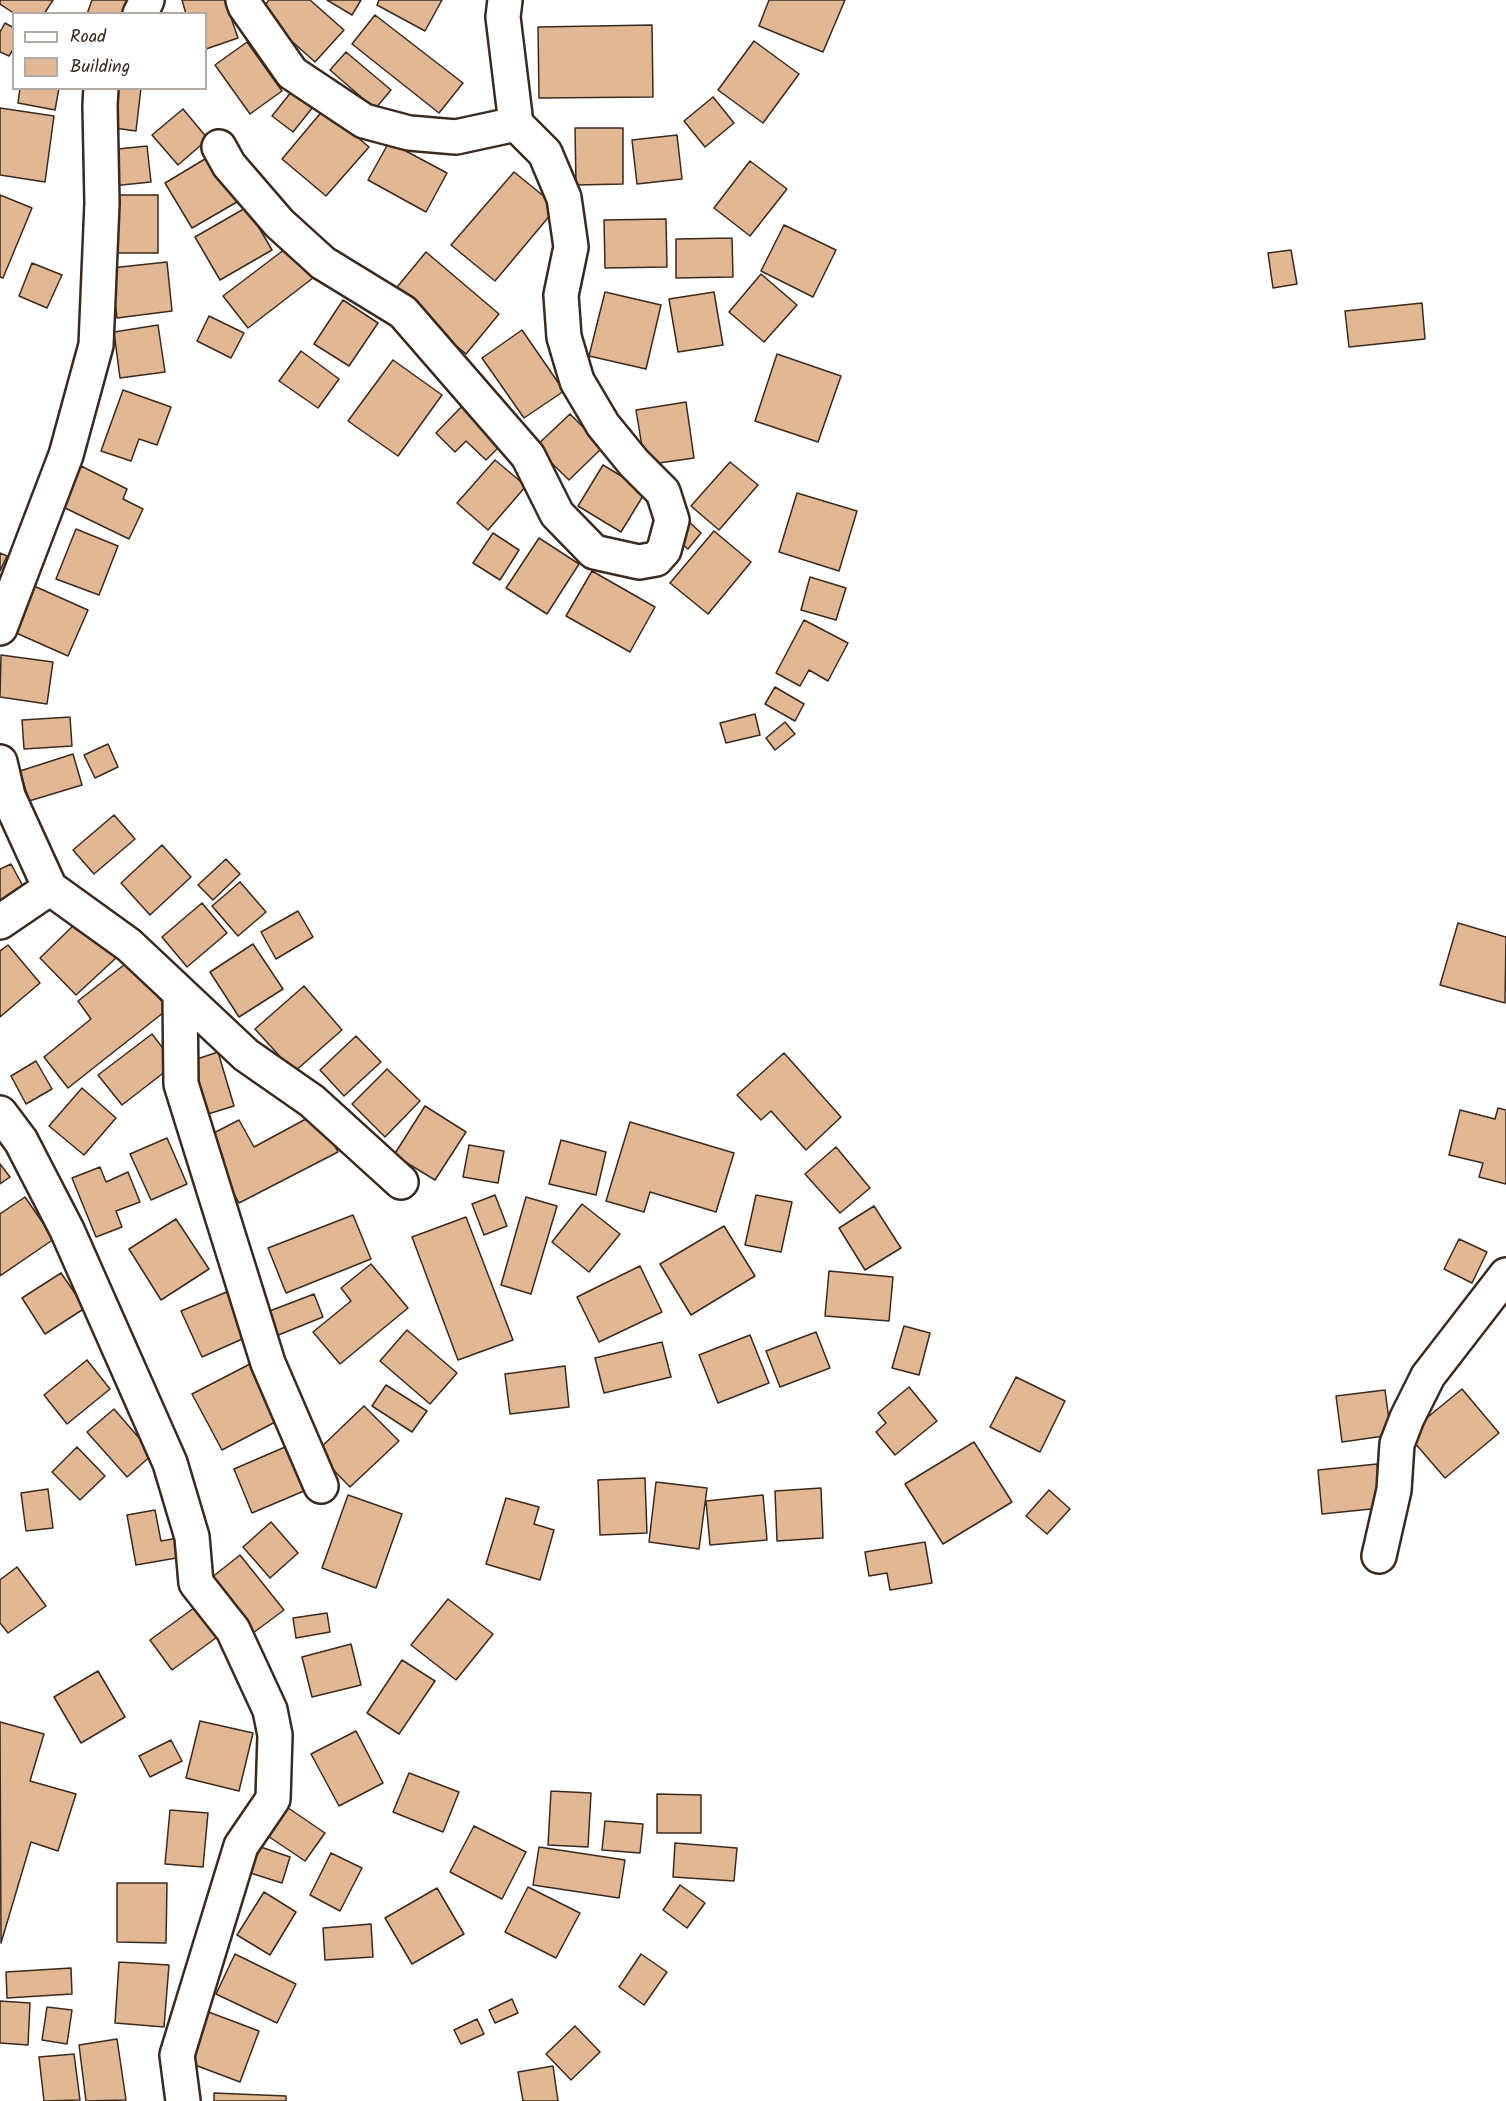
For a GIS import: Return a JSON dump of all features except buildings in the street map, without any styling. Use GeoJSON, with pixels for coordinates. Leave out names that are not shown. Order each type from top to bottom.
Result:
{"type":"FeatureCollection","features":[{"type":"Feature","properties":{"kind":"street"},"geometry":{"type":"LineString","coordinates":[[243,0],[292,73],[364,121],[410,134],[456,137],[516,124]]}},
{"type":"Feature","properties":{"kind":"street"},"geometry":{"type":"LineString","coordinates":[[219,147],[229,165],[279,223],[323,263],[404,312],[528,456],[557,514],[594,552],[639,562],[656,559],[664,550],[672,520],[663,492],[634,463],[603,425],[577,381],[564,337],[561,295],[571,247],[564,198],[545,153],[516,124],[503,17],[505,0]]}},
{"type":"Feature","properties":{"kind":"street"},"geometry":{"type":"LineString","coordinates":[[0,628],[66,455],[96,345],[102,202],[101,90]]}},
{"type":"Feature","properties":{"kind":"street"},"geometry":{"type":"LineString","coordinates":[[0,762],[8,796],[50,888],[129,945],[246,1055],[312,1101],[401,1182]]}},
{"type":"Feature","properties":{"kind":"street"},"geometry":{"type":"LineString","coordinates":[[0,922],[50,888]]}},
{"type":"Feature","properties":{"kind":"street"},"geometry":{"type":"LineString","coordinates":[[180,993],[181,1084],[268,1363],[321,1486]]}},
{"type":"Feature","properties":{"kind":"street"},"geometry":{"type":"LineString","coordinates":[[0,1113],[21,1141],[72,1241],[170,1463],[192,1538],[196,1583],[233,1630],[270,1710],[274,1727],[273,1799],[241,1846],[177,2055],[183,2101]]}},
{"type":"Feature","properties":{"kind":"street"},"geometry":{"type":"LineString","coordinates":[[1378,1556],[1394,1490],[1397,1444],[1407,1418],[1428,1376],[1506,1275]]}}]}
